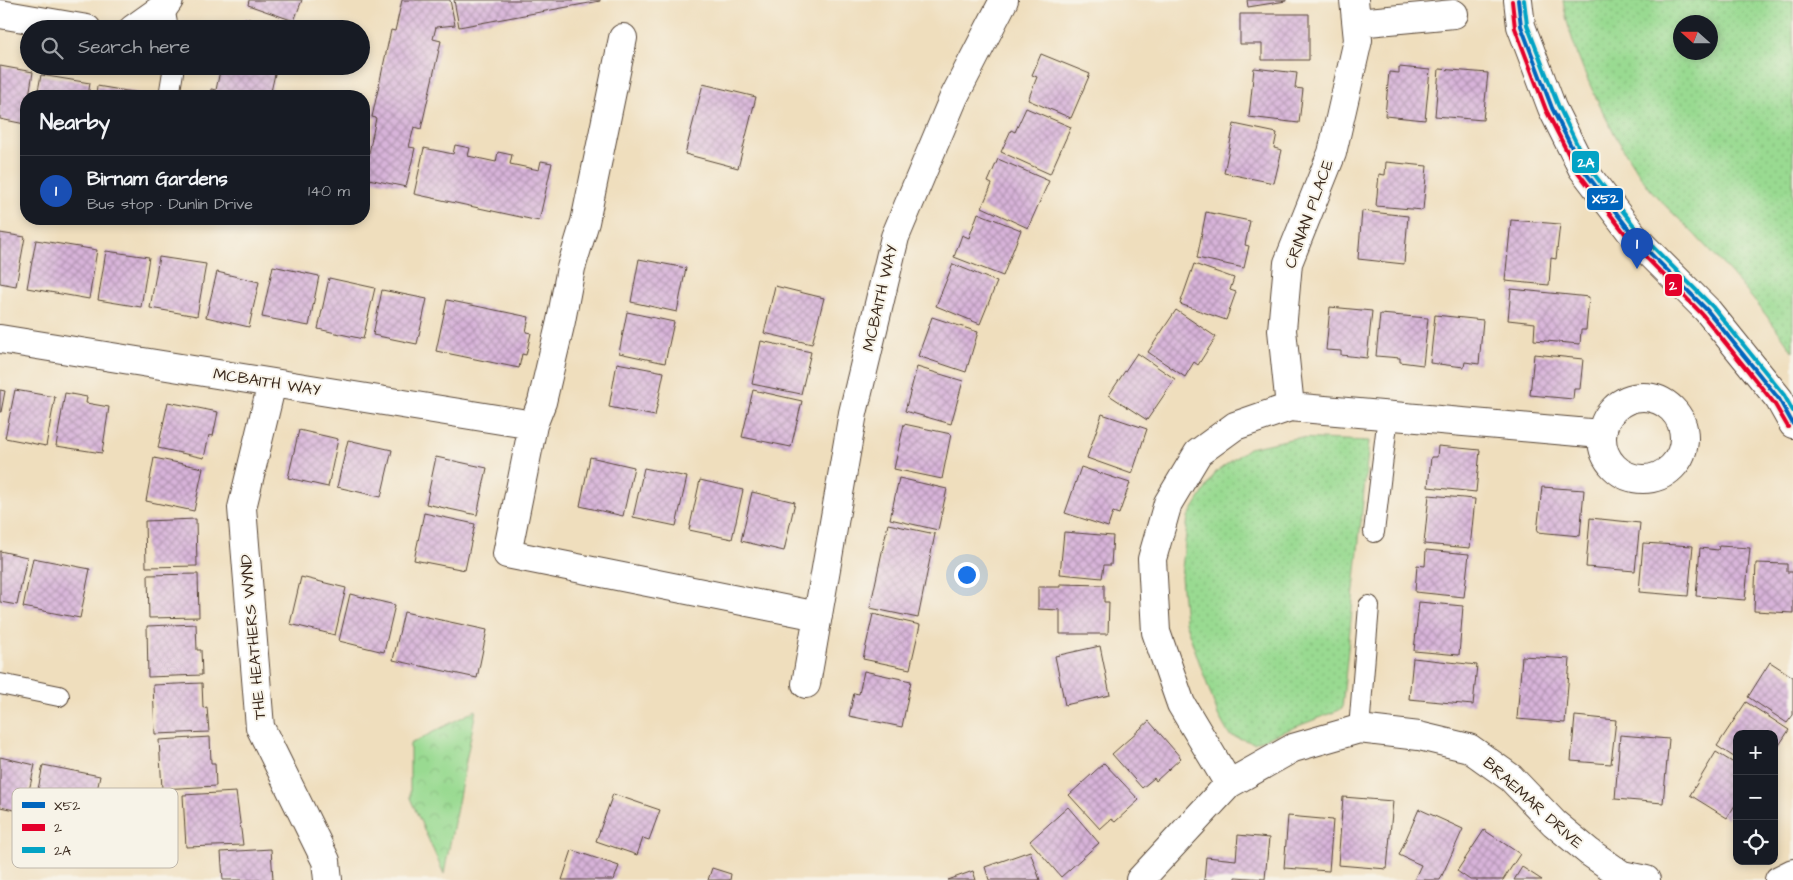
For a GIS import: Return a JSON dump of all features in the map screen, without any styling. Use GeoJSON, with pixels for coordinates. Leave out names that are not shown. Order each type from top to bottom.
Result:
{"type":"FeatureCollection","features":[{"type":"Feature","properties":{"kind":"street","name":"MCBAITH WAY"},"geometry":{"type":"LineString","coordinates":[[806,684],[853,413],[895,237],[954,97],[1004,0]]}},
{"type":"Feature","properties":{"kind":"street"},"geometry":{"type":"LineString","coordinates":[[1518,0],[1521,26],[1552,108],[1582,168],[1637,240],[1707,310],[1779,399],[1793,424]]}},
{"type":"Feature","properties":{"kind":"street"},"geometry":{"type":"LineString","coordinates":[[151,20],[167,12]]}},
{"type":"Feature","properties":{"kind":"street","name":"CRINAN PLACE"},"geometry":{"type":"LineString","coordinates":[[1290,407],[1282,330],[1288,263],[1332,153],[1358,40],[1356,12],[1454,14]]}},
{"type":"Feature","properties":{"kind":"street"},"geometry":{"type":"LineString","coordinates":[[0,14],[35,20]]}},
{"type":"Feature","properties":{"kind":"street"},"geometry":{"type":"LineString","coordinates":[[623,38],[585,222],[571,268],[562,322],[542,402],[533,425],[507,554],[818,616]]}},
{"type":"Feature","properties":{"kind":"street","name":"MCBAITH WAY"},"geometry":{"type":"LineString","coordinates":[[0,340],[533,425]]}},
{"type":"Feature","properties":{"kind":"street","name":"THE HEATHERS WYND"},"geometry":{"type":"LineString","coordinates":[[272,383],[242,508],[260,727],[326,861],[328,880]]}},
{"type":"Feature","properties":{"kind":"street"},"geometry":{"type":"LineString","coordinates":[[1229,784],[1180,704],[1156,632],[1152,559],[1168,503],[1198,453],[1235,426],[1290,407],[1601,434]]}},
{"type":"Feature","properties":{"kind":"street","name":"BRAEMAR DRIVE"},"geometry":{"type":"LineString","coordinates":[[1140,880],[1229,784],[1293,748],[1359,729],[1419,736],[1469,748],[1511,778],[1554,824],[1589,852],[1622,875],[1646,880]]}},
{"type":"Feature","properties":{"kind":"street"},"geometry":{"type":"LineString","coordinates":[[1778,880],[1793,873]]}},
{"type":"Feature","properties":{"kind":"lane"},"geometry":{"type":"LineString","coordinates":[[170,90],[172,75]]}},
{"type":"Feature","properties":{"kind":"lane"},"geometry":{"type":"LineString","coordinates":[[1374,532],[1388,416]]}},
{"type":"Feature","properties":{"kind":"lane"},"geometry":{"type":"LineString","coordinates":[[1359,729],[1368,606]]}},
{"type":"Feature","properties":{"kind":"lane"},"geometry":{"type":"LineString","coordinates":[[0,684],[58,696]]}},
{"type":"Feature","properties":{"kind":"green space"},"geometry":{"type":"Polygon","coordinates":[[[1563,0],[1793,0],[1793,352],[1747,292],[1655,195],[1637,171],[1596,99],[1567,22],[1563,0]]]}},
{"type":"Feature","properties":{"kind":"green space"},"geometry":{"type":"Polygon","coordinates":[[[1295,438],[1369,441],[1342,709],[1254,743],[1229,735],[1218,715],[1185,622],[1181,577],[1188,517],[1216,472],[1249,448],[1295,438]]]}},
{"type":"Feature","properties":{"kind":"green space"},"geometry":{"type":"Polygon","coordinates":[[[476,710],[444,874],[410,798],[410,744],[476,710]]]}},
{"type":"Feature","properties":{"kind":"building"},"geometry":{"type":"Polygon","coordinates":[[[249,0],[302,0],[294,20],[248,5],[249,0]]]}},
{"type":"Feature","properties":{"kind":"building"},"geometry":{"type":"Polygon","coordinates":[[[402,0],[450,0],[455,25],[436,27],[433,39],[441,41],[421,129],[414,127],[409,147],[415,148],[406,187],[370,179],[370,148],[376,118],[372,117],[391,30],[395,31],[402,0]]]}},
{"type":"Feature","properties":{"kind":"building"},"geometry":{"type":"Polygon","coordinates":[[[454,0],[600,0],[600,1],[459,27],[454,0]]]}},
{"type":"Feature","properties":{"kind":"building"},"geometry":{"type":"Polygon","coordinates":[[[1247,0],[1286,0],[1286,1],[1248,7],[1247,0]]]}},
{"type":"Feature","properties":{"kind":"building"},"geometry":{"type":"Polygon","coordinates":[[[1240,14],[1309,14],[1309,60],[1262,60],[1262,44],[1240,44],[1240,14]]]}},
{"type":"Feature","properties":{"kind":"building"},"geometry":{"type":"Polygon","coordinates":[[[1041,54],[1090,74],[1071,118],[1028,100],[1037,77],[1032,75],[1041,54]]]}},
{"type":"Feature","properties":{"kind":"building"},"geometry":{"type":"Polygon","coordinates":[[[0,66],[20,70],[20,75],[32,75],[30,90],[20,90],[20,123],[0,119],[0,66]]]}},
{"type":"Feature","properties":{"kind":"building"},"geometry":{"type":"Polygon","coordinates":[[[1399,67],[1430,70],[1425,120],[1385,116],[1389,72],[1399,73],[1399,67]]]}},
{"type":"Feature","properties":{"kind":"building"},"geometry":{"type":"Polygon","coordinates":[[[1254,68],[1297,73],[1295,88],[1303,89],[1299,123],[1249,117],[1254,68]]]}},
{"type":"Feature","properties":{"kind":"building"},"geometry":{"type":"Polygon","coordinates":[[[1439,69],[1488,73],[1483,120],[1435,116],[1439,69]]]}},
{"type":"Feature","properties":{"kind":"building"},"geometry":{"type":"Polygon","coordinates":[[[41,75],[90,83],[89,90],[38,90],[41,75]]]}},
{"type":"Feature","properties":{"kind":"building"},"geometry":{"type":"Polygon","coordinates":[[[219,75],[275,75],[271,90],[216,90],[219,75]]]}},
{"type":"Feature","properties":{"kind":"building"},"geometry":{"type":"Polygon","coordinates":[[[703,84],[756,97],[738,168],[685,154],[703,84]]]}},
{"type":"Feature","properties":{"kind":"building"},"geometry":{"type":"Polygon","coordinates":[[[97,86],[121,90],[97,90],[97,86]]]}},
{"type":"Feature","properties":{"kind":"building"},"geometry":{"type":"Polygon","coordinates":[[[1026,108],[1071,127],[1050,174],[1001,152],[1011,130],[1015,132],[1026,108]]]}},
{"type":"Feature","properties":{"kind":"building"},"geometry":{"type":"Polygon","coordinates":[[[1234,124],[1277,133],[1274,148],[1282,150],[1274,183],[1224,173],[1234,124]]]}},
{"type":"Feature","properties":{"kind":"building"},"geometry":{"type":"Polygon","coordinates":[[[455,145],[470,148],[468,156],[496,162],[498,152],[512,155],[510,164],[539,170],[541,161],[552,163],[539,221],[414,194],[424,148],[453,154],[455,145]]]}},
{"type":"Feature","properties":{"kind":"building"},"geometry":{"type":"Polygon","coordinates":[[[998,159],[1049,181],[1028,228],[982,207],[992,184],[988,182],[998,159]]]}},
{"type":"Feature","properties":{"kind":"building"},"geometry":{"type":"Polygon","coordinates":[[[1386,162],[1427,166],[1423,210],[1376,206],[1379,174],[1385,175],[1386,162]]]}},
{"type":"Feature","properties":{"kind":"building"},"geometry":{"type":"Polygon","coordinates":[[[1362,211],[1408,216],[1404,264],[1358,259],[1362,211]]]}},
{"type":"Feature","properties":{"kind":"building"},"geometry":{"type":"Polygon","coordinates":[[[1206,212],[1250,221],[1245,245],[1249,246],[1244,268],[1197,258],[1206,212]]]}},
{"type":"Feature","properties":{"kind":"building"},"geometry":{"type":"Polygon","coordinates":[[[978,213],[1021,230],[1003,276],[954,257],[962,235],[969,238],[978,213]]]}},
{"type":"Feature","properties":{"kind":"building"},"geometry":{"type":"Polygon","coordinates":[[[1511,220],[1560,224],[1556,259],[1551,258],[1549,285],[1505,281],[1511,220]]]}},
{"type":"Feature","properties":{"kind":"building"},"geometry":{"type":"Polygon","coordinates":[[[0,233],[25,237],[16,286],[0,283],[0,233]]]}},
{"type":"Feature","properties":{"kind":"building"},"geometry":{"type":"Polygon","coordinates":[[[36,240],[97,250],[89,299],[27,288],[36,240]]]}},
{"type":"Feature","properties":{"kind":"building"},"geometry":{"type":"Polygon","coordinates":[[[106,251],[149,257],[141,307],[98,300],[106,251]]]}},
{"type":"Feature","properties":{"kind":"building"},"geometry":{"type":"Polygon","coordinates":[[[159,257],[206,264],[197,316],[150,308],[159,257]]]}},
{"type":"Feature","properties":{"kind":"building"},"geometry":{"type":"Polygon","coordinates":[[[639,259],[686,268],[677,312],[631,302],[639,259]]]}},
{"type":"Feature","properties":{"kind":"building"},"geometry":{"type":"Polygon","coordinates":[[[953,264],[997,282],[980,324],[936,306],[953,264]]]}},
{"type":"Feature","properties":{"kind":"building"},"geometry":{"type":"Polygon","coordinates":[[[1194,264],[1234,278],[1230,290],[1236,292],[1226,320],[1180,304],[1194,264]]]}},
{"type":"Feature","properties":{"kind":"building"},"geometry":{"type":"Polygon","coordinates":[[[273,266],[319,276],[309,326],[262,317],[273,266]]]}},
{"type":"Feature","properties":{"kind":"building"},"geometry":{"type":"Polygon","coordinates":[[[217,272],[259,282],[249,327],[206,317],[217,272]]]}},
{"type":"Feature","properties":{"kind":"building"},"geometry":{"type":"Polygon","coordinates":[[[329,278],[375,288],[363,339],[318,329],[329,278]]]}},
{"type":"Feature","properties":{"kind":"building"},"geometry":{"type":"Polygon","coordinates":[[[775,286],[824,298],[812,344],[764,333],[775,286]]]}},
{"type":"Feature","properties":{"kind":"building"},"geometry":{"type":"Polygon","coordinates":[[[1511,289],[1589,297],[1586,330],[1581,330],[1580,344],[1534,340],[1535,323],[1508,320],[1511,289]]]}},
{"type":"Feature","properties":{"kind":"building"},"geometry":{"type":"Polygon","coordinates":[[[382,290],[427,299],[417,344],[373,335],[382,290]]]}},
{"type":"Feature","properties":{"kind":"building"},"geometry":{"type":"Polygon","coordinates":[[[447,300],[529,317],[526,332],[531,333],[526,355],[522,354],[519,368],[436,351],[447,300]]]}},
{"type":"Feature","properties":{"kind":"building"},"geometry":{"type":"Polygon","coordinates":[[[1330,307],[1372,311],[1367,358],[1341,355],[1341,351],[1326,350],[1330,307]]]}},
{"type":"Feature","properties":{"kind":"building"},"geometry":{"type":"Polygon","coordinates":[[[1176,310],[1216,337],[1198,365],[1194,362],[1185,377],[1148,352],[1176,310]]]}},
{"type":"Feature","properties":{"kind":"building"},"geometry":{"type":"Polygon","coordinates":[[[627,312],[674,322],[665,363],[619,353],[627,312]]]}},
{"type":"Feature","properties":{"kind":"building"},"geometry":{"type":"Polygon","coordinates":[[[1380,314],[1428,318],[1423,365],[1400,362],[1400,358],[1376,356],[1380,314]]]}},
{"type":"Feature","properties":{"kind":"building"},"geometry":{"type":"Polygon","coordinates":[[[1435,315],[1483,320],[1479,364],[1465,362],[1464,367],[1430,363],[1435,315]]]}},
{"type":"Feature","properties":{"kind":"building"},"geometry":{"type":"Polygon","coordinates":[[[932,317],[978,332],[966,372],[918,356],[932,317]]]}},
{"type":"Feature","properties":{"kind":"building"},"geometry":{"type":"Polygon","coordinates":[[[761,341],[811,352],[801,394],[752,384],[761,341]]]}},
{"type":"Feature","properties":{"kind":"building"},"geometry":{"type":"Polygon","coordinates":[[[1137,353],[1175,379],[1147,420],[1109,395],[1137,353]]]}},
{"type":"Feature","properties":{"kind":"building"},"geometry":{"type":"Polygon","coordinates":[[[1534,354],[1583,359],[1580,389],[1574,389],[1573,399],[1530,395],[1534,354]]]}},
{"type":"Feature","properties":{"kind":"building"},"geometry":{"type":"Polygon","coordinates":[[[617,363],[664,372],[655,416],[609,407],[617,363]]]}},
{"type":"Feature","properties":{"kind":"building"},"geometry":{"type":"Polygon","coordinates":[[[917,367],[963,381],[951,424],[905,411],[917,367]]]}},
{"type":"Feature","properties":{"kind":"building"},"geometry":{"type":"Polygon","coordinates":[[[0,390],[5,391],[1,412],[0,412],[0,390]]]}},
{"type":"Feature","properties":{"kind":"building"},"geometry":{"type":"Polygon","coordinates":[[[15,390],[55,397],[46,446],[5,438],[15,390]]]}},
{"type":"Feature","properties":{"kind":"building"},"geometry":{"type":"Polygon","coordinates":[[[753,390],[802,401],[791,447],[742,437],[753,390]]]}},
{"type":"Feature","properties":{"kind":"building"},"geometry":{"type":"Polygon","coordinates":[[[65,393],[87,397],[86,403],[109,407],[102,453],[56,446],[65,393]]]}},
{"type":"Feature","properties":{"kind":"building"},"geometry":{"type":"Polygon","coordinates":[[[168,402],[218,412],[213,436],[209,435],[204,458],[158,448],[168,402]]]}},
{"type":"Feature","properties":{"kind":"building"},"geometry":{"type":"Polygon","coordinates":[[[1102,414],[1147,429],[1132,474],[1087,458],[1102,414]]]}},
{"type":"Feature","properties":{"kind":"building"},"geometry":{"type":"Polygon","coordinates":[[[904,424],[951,434],[942,479],[894,469],[904,424]]]}},
{"type":"Feature","properties":{"kind":"building"},"geometry":{"type":"Polygon","coordinates":[[[299,430],[338,439],[328,487],[288,478],[299,430]]]}},
{"type":"Feature","properties":{"kind":"building"},"geometry":{"type":"Polygon","coordinates":[[[348,440],[392,450],[381,497],[337,487],[348,440]]]}},
{"type":"Feature","properties":{"kind":"building"},"geometry":{"type":"Polygon","coordinates":[[[1438,446],[1480,450],[1476,492],[1428,487],[1431,457],[1437,457],[1438,446]]]}},
{"type":"Feature","properties":{"kind":"building"},"geometry":{"type":"Polygon","coordinates":[[[436,457],[487,468],[477,515],[426,504],[436,457]]]}},
{"type":"Feature","properties":{"kind":"building"},"geometry":{"type":"Polygon","coordinates":[[[590,457],[634,467],[623,516],[580,506],[590,457]]]}},
{"type":"Feature","properties":{"kind":"building"},"geometry":{"type":"Polygon","coordinates":[[[154,458],[203,468],[194,511],[146,501],[154,458]]]}},
{"type":"Feature","properties":{"kind":"building"},"geometry":{"type":"Polygon","coordinates":[[[1081,467],[1130,483],[1119,514],[1113,512],[1108,527],[1065,513],[1081,467]]]}},
{"type":"Feature","properties":{"kind":"building"},"geometry":{"type":"Polygon","coordinates":[[[644,468],[687,477],[676,526],[633,517],[644,468]]]}},
{"type":"Feature","properties":{"kind":"building"},"geometry":{"type":"Polygon","coordinates":[[[899,478],[947,489],[938,530],[890,519],[899,478]]]}},
{"type":"Feature","properties":{"kind":"building"},"geometry":{"type":"Polygon","coordinates":[[[700,480],[743,490],[732,539],[689,530],[700,480]]]}},
{"type":"Feature","properties":{"kind":"building"},"geometry":{"type":"Polygon","coordinates":[[[1542,487],[1584,490],[1580,536],[1537,532],[1542,487]]]}},
{"type":"Feature","properties":{"kind":"building"},"geometry":{"type":"Polygon","coordinates":[[[752,492],[795,502],[784,551],[741,541],[752,492]]]}},
{"type":"Feature","properties":{"kind":"building"},"geometry":{"type":"Polygon","coordinates":[[[1429,495],[1475,499],[1470,548],[1424,544],[1429,495]]]}},
{"type":"Feature","properties":{"kind":"building"},"geometry":{"type":"Polygon","coordinates":[[[424,513],[475,524],[465,570],[414,560],[424,513]]]}},
{"type":"Feature","properties":{"kind":"building"},"geometry":{"type":"Polygon","coordinates":[[[1590,518],[1640,523],[1635,571],[1586,567],[1590,518]]]}},
{"type":"Feature","properties":{"kind":"building"},"geometry":{"type":"Polygon","coordinates":[[[196,519],[197,566],[146,567],[145,521],[196,519]]]}},
{"type":"Feature","properties":{"kind":"building"},"geometry":{"type":"Polygon","coordinates":[[[888,524],[935,534],[918,618],[870,608],[888,524]]]}},
{"type":"Feature","properties":{"kind":"building"},"geometry":{"type":"Polygon","coordinates":[[[1064,532],[1113,536],[1111,565],[1104,565],[1102,578],[1060,574],[1064,532]]]}},
{"type":"Feature","properties":{"kind":"building"},"geometry":{"type":"Polygon","coordinates":[[[1643,543],[1693,546],[1688,596],[1639,592],[1643,543]]]}},
{"type":"Feature","properties":{"kind":"building"},"geometry":{"type":"Polygon","coordinates":[[[1719,546],[1750,548],[1745,600],[1696,596],[1700,548],[1718,550],[1719,546]]]}},
{"type":"Feature","properties":{"kind":"building"},"geometry":{"type":"Polygon","coordinates":[[[1426,550],[1469,554],[1464,597],[1415,592],[1417,565],[1425,566],[1426,550]]]}},
{"type":"Feature","properties":{"kind":"building"},"geometry":{"type":"Polygon","coordinates":[[[0,551],[27,557],[17,605],[0,602],[0,551]]]}},
{"type":"Feature","properties":{"kind":"building"},"geometry":{"type":"Polygon","coordinates":[[[33,558],[90,569],[80,618],[23,607],[33,558]]]}},
{"type":"Feature","properties":{"kind":"building"},"geometry":{"type":"Polygon","coordinates":[[[1756,563],[1787,564],[1787,572],[1793,572],[1793,613],[1754,611],[1756,563]]]}},
{"type":"Feature","properties":{"kind":"building"},"geometry":{"type":"Polygon","coordinates":[[[198,574],[199,617],[149,618],[148,575],[198,574]]]}},
{"type":"Feature","properties":{"kind":"building"},"geometry":{"type":"Polygon","coordinates":[[[301,577],[346,588],[335,635],[290,624],[301,577]]]}},
{"type":"Feature","properties":{"kind":"building"},"geometry":{"type":"Polygon","coordinates":[[[1060,584],[1104,585],[1104,602],[1109,602],[1108,634],[1060,634],[1060,610],[1038,609],[1038,587],[1060,587],[1060,584]]]}},
{"type":"Feature","properties":{"kind":"building"},"geometry":{"type":"Polygon","coordinates":[[[350,594],[395,605],[384,652],[339,641],[350,594]]]}},
{"type":"Feature","properties":{"kind":"building"},"geometry":{"type":"Polygon","coordinates":[[[1419,602],[1463,606],[1459,655],[1414,651],[1419,602]]]}},
{"type":"Feature","properties":{"kind":"building"},"geometry":{"type":"Polygon","coordinates":[[[404,612],[487,630],[477,678],[393,660],[404,612]]]}},
{"type":"Feature","properties":{"kind":"building"},"geometry":{"type":"Polygon","coordinates":[[[873,614],[920,625],[910,669],[863,659],[873,614]]]}},
{"type":"Feature","properties":{"kind":"building"},"geometry":{"type":"Polygon","coordinates":[[[196,624],[197,650],[201,650],[202,675],[148,677],[147,626],[196,624]]]}},
{"type":"Feature","properties":{"kind":"building"},"geometry":{"type":"Polygon","coordinates":[[[1100,646],[1110,695],[1065,705],[1055,656],[1100,646]]]}},
{"type":"Feature","properties":{"kind":"building"},"geometry":{"type":"Polygon","coordinates":[[[1522,656],[1570,659],[1565,723],[1517,719],[1522,656]]]}},
{"type":"Feature","properties":{"kind":"building"},"geometry":{"type":"Polygon","coordinates":[[[1413,658],[1477,665],[1473,705],[1409,699],[1413,658]]]}},
{"type":"Feature","properties":{"kind":"building"},"geometry":{"type":"Polygon","coordinates":[[[1770,662],[1793,677],[1793,715],[1787,723],[1748,697],[1770,662]]]}},
{"type":"Feature","properties":{"kind":"building"},"geometry":{"type":"Polygon","coordinates":[[[864,671],[911,681],[902,727],[849,716],[854,693],[859,694],[864,671]]]}},
{"type":"Feature","properties":{"kind":"building"},"geometry":{"type":"Polygon","coordinates":[[[202,683],[203,708],[207,707],[209,732],[155,734],[153,685],[202,683]]]}},
{"type":"Feature","properties":{"kind":"building"},"geometry":{"type":"Polygon","coordinates":[[[1746,702],[1789,730],[1778,747],[1778,730],[1733,730],[1733,756],[1717,746],[1746,702]]]}},
{"type":"Feature","properties":{"kind":"building"},"geometry":{"type":"Polygon","coordinates":[[[1575,716],[1616,720],[1611,764],[1571,761],[1575,716]]]}},
{"type":"Feature","properties":{"kind":"building"},"geometry":{"type":"Polygon","coordinates":[[[1149,721],[1181,758],[1156,781],[1154,778],[1142,788],[1112,754],[1149,721]]]}},
{"type":"Feature","properties":{"kind":"building"},"geometry":{"type":"Polygon","coordinates":[[[1620,735],[1669,739],[1663,803],[1615,799],[1620,735]]]}},
{"type":"Feature","properties":{"kind":"building"},"geometry":{"type":"Polygon","coordinates":[[[210,737],[211,763],[215,763],[216,786],[162,788],[159,740],[210,737]]]}},
{"type":"Feature","properties":{"kind":"building"},"geometry":{"type":"Polygon","coordinates":[[[1716,752],[1733,763],[1733,808],[1727,818],[1690,795],[1716,752]]]}},
{"type":"Feature","properties":{"kind":"building"},"geometry":{"type":"Polygon","coordinates":[[[0,757],[35,765],[30,788],[12,788],[12,810],[0,807],[0,757]]]}},
{"type":"Feature","properties":{"kind":"building"},"geometry":{"type":"Polygon","coordinates":[[[1104,763],[1139,800],[1115,822],[1111,819],[1100,829],[1069,795],[1104,763]]]}},
{"type":"Feature","properties":{"kind":"building"},"geometry":{"type":"Polygon","coordinates":[[[43,765],[100,776],[98,788],[38,788],[43,765]]]}},
{"type":"Feature","properties":{"kind":"building"},"geometry":{"type":"Polygon","coordinates":[[[236,792],[243,845],[186,847],[183,795],[236,792]]]}},
{"type":"Feature","properties":{"kind":"building"},"geometry":{"type":"Polygon","coordinates":[[[613,794],[660,810],[649,840],[643,838],[637,855],[596,841],[613,794]]]}},
{"type":"Feature","properties":{"kind":"building"},"geometry":{"type":"Polygon","coordinates":[[[1343,797],[1393,801],[1387,869],[1338,865],[1343,797]]]}},
{"type":"Feature","properties":{"kind":"building"},"geometry":{"type":"Polygon","coordinates":[[[1068,807],[1099,843],[1061,877],[1030,841],[1068,807]]]}},
{"type":"Feature","properties":{"kind":"building"},"geometry":{"type":"Polygon","coordinates":[[[1419,809],[1463,829],[1440,880],[1414,880],[1421,865],[1399,855],[1419,809]]]}},
{"type":"Feature","properties":{"kind":"building"},"geometry":{"type":"Polygon","coordinates":[[[1288,816],[1333,820],[1329,871],[1284,868],[1288,816]]]}},
{"type":"Feature","properties":{"kind":"building"},"geometry":{"type":"Polygon","coordinates":[[[1484,830],[1520,854],[1503,880],[1470,880],[1457,871],[1484,830]]]}},
{"type":"Feature","properties":{"kind":"building"},"geometry":{"type":"Polygon","coordinates":[[[1238,835],[1269,838],[1265,879],[1235,877],[1235,880],[1204,880],[1206,857],[1236,860],[1238,835]]]}},
{"type":"Feature","properties":{"kind":"building"},"geometry":{"type":"Polygon","coordinates":[[[271,849],[273,880],[223,880],[221,852],[271,849]]]}},
{"type":"Feature","properties":{"kind":"building"},"geometry":{"type":"Polygon","coordinates":[[[572,850],[619,866],[614,880],[562,880],[572,850]]]}},
{"type":"Feature","properties":{"kind":"building"},"geometry":{"type":"Polygon","coordinates":[[[1030,851],[1040,880],[989,880],[985,867],[1030,851]]]}},
{"type":"Feature","properties":{"kind":"building"},"geometry":{"type":"Polygon","coordinates":[[[1522,867],[1542,880],[1514,880],[1522,867]]]}},
{"type":"Feature","properties":{"kind":"building"},"geometry":{"type":"Polygon","coordinates":[[[712,868],[731,874],[730,880],[708,880],[712,868]]]}},
{"type":"Feature","properties":{"kind":"building"},"geometry":{"type":"Polygon","coordinates":[[[973,871],[976,880],[948,880],[973,871]]]}},
{"type":"Feature","properties":{"kind":"transit line","name":"X52"},"geometry":{"type":"LineString","coordinates":[[1518,0],[1521,26],[1552,108],[1582,168],[1637,240],[1707,310],[1779,399],[1793,424]]}},
{"type":"Feature","properties":{"kind":"transit line","name":"2A"},"geometry":{"type":"LineString","coordinates":[[1524,0],[1527,25],[1558,105],[1587,165],[1642,236],[1712,306],[1784,395],[1793,411]]}},
{"type":"Feature","properties":{"kind":"transit line","name":"2"},"geometry":{"type":"LineString","coordinates":[[1512,1],[1515,28],[1546,110],[1577,171],[1633,244],[1702,314],[1774,403],[1788,427]]}},
{"type":"Feature","properties":{"kind":"place","name":"Birnam Gardens"},"geometry":{"type":"Point","coordinates":[1637,269]}}]}
